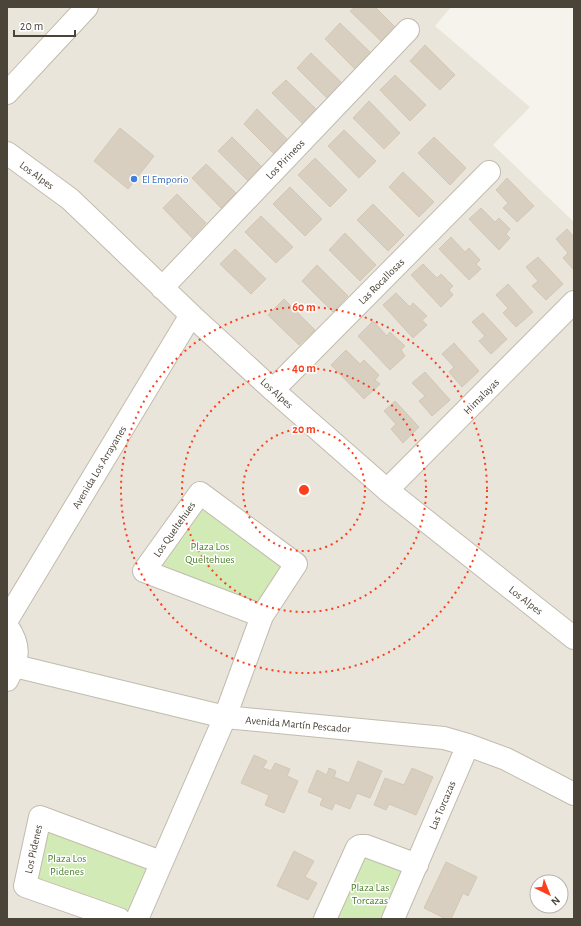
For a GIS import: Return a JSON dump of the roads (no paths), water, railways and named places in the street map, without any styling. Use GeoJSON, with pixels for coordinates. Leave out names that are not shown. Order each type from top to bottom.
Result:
{"type":"FeatureCollection","features":[{"type":"Feature","properties":{"kind":"street"},"geometry":{"type":"LineString","coordinates":[[7,93],[87,7]]}},
{"type":"Feature","properties":{"kind":"street","name":"Los Pirineos"},"geometry":{"type":"LineString","coordinates":[[162,288],[408,30]]}},
{"type":"Feature","properties":{"kind":"street","name":"Los Alpes"},"geometry":{"type":"LineString","coordinates":[[7,153],[70,199],[191,315],[273,390],[387,490],[574,638]]}},
{"type":"Feature","properties":{"kind":"street","name":"Las Rocallosas"},"geometry":{"type":"LineString","coordinates":[[273,390],[489,172]]}},
{"type":"Feature","properties":{"kind":"street","name":"Himalayas"},"geometry":{"type":"LineString","coordinates":[[387,490],[574,302]]}},
{"type":"Feature","properties":{"kind":"street","name":"Avenida Los Arrayanes"},"geometry":{"type":"LineString","coordinates":[[7,620],[191,315]]}},
{"type":"Feature","properties":{"kind":"street","name":"Los Queltehues"},"geometry":{"type":"LineString","coordinates":[[225,717],[262,616],[296,564],[200,493],[144,571],[262,616]]}},
{"type":"Feature","properties":{"kind":"street","name":"Avenida Martín Pescador"},"geometry":{"type":"LineString","coordinates":[[7,626],[14,635],[17,651],[11,673],[225,717],[444,738],[506,759],[574,794]]}},
{"type":"Feature","properties":{"kind":"street"},"geometry":{"type":"LineString","coordinates":[[137,919],[225,717]]}},
{"type":"Feature","properties":{"kind":"street","name":"Las Torcazas"},"geometry":{"type":"LineString","coordinates":[[393,919],[468,745]]}},
{"type":"Feature","properties":{"kind":"street","name":"Los Pidenes"},"geometry":{"type":"LineString","coordinates":[[119,919],[25,886],[40,817],[161,862]]}},
{"type":"Feature","properties":{"kind":"street"},"geometry":{"type":"LineString","coordinates":[[325,919],[357,848],[360,846],[366,846],[417,865]]}},
{"type":"Feature","properties":{"kind":"place","name":"El Emporio"},"geometry":{"type":"Point","coordinates":[134,179]}},
{"type":"Feature","properties":{"kind":"park label","name":"Plaza Los Queltehues"},"geometry":{"type":"Point","coordinates":[210,552]}},
{"type":"Feature","properties":{"kind":"park label","name":"Plaza Los Pidenes"},"geometry":{"type":"Point","coordinates":[67,864]}},
{"type":"Feature","properties":{"kind":"park label","name":"Plaza Las Torcazas"},"geometry":{"type":"Point","coordinates":[370,893]}}]}
